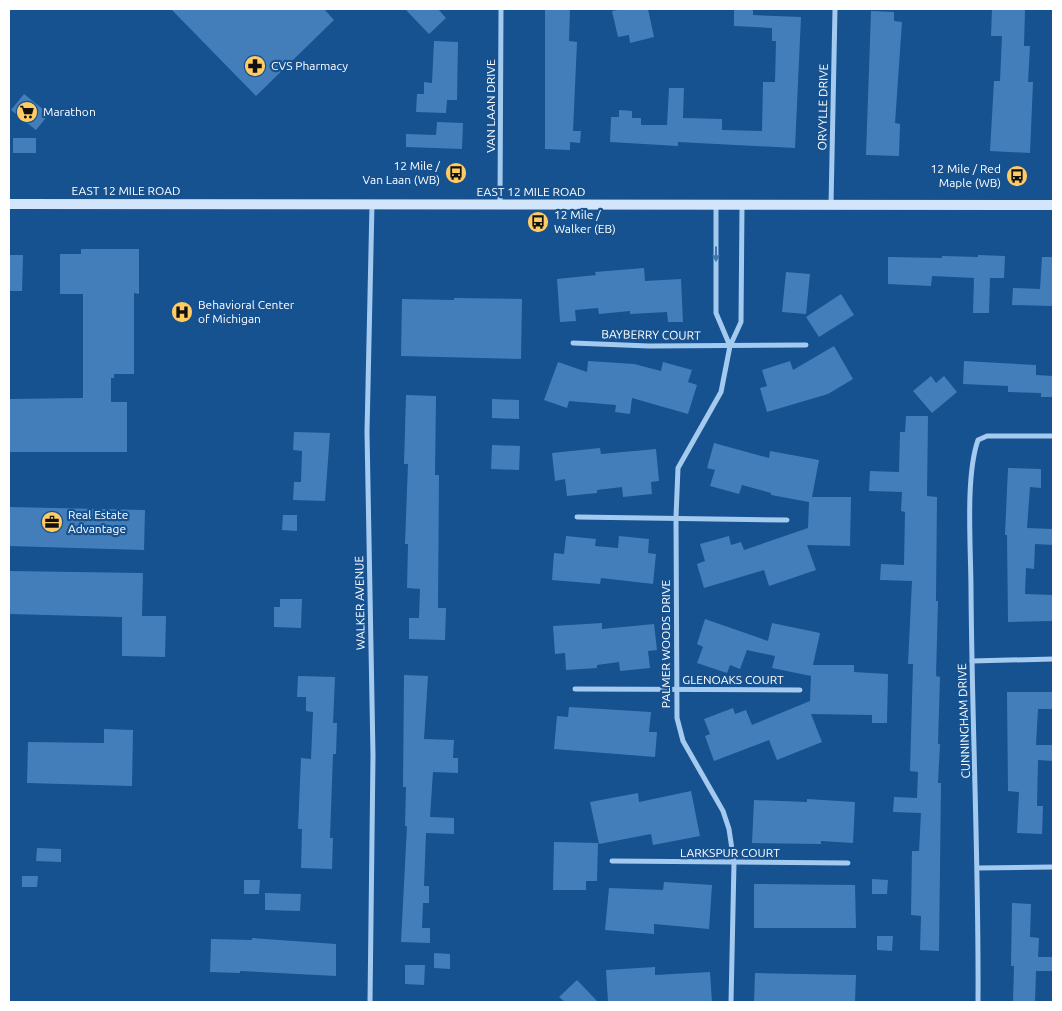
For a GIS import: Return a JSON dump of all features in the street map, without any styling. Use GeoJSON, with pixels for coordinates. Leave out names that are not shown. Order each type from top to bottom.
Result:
{"type":"FeatureCollection","features":[{"type":"Feature","properties":{"kind":"main road","name":"EAST 12 MILE ROAD"},"geometry":{"type":"LineString","coordinates":[[9,204],[1053,205]]}},
{"type":"Feature","properties":{"kind":"street","name":"VAN LAAN DRIVE"},"geometry":{"type":"LineString","coordinates":[[500,204],[502,9]]}},
{"type":"Feature","properties":{"kind":"street","name":"ORVYLLE DRIVE"},"geometry":{"type":"LineString","coordinates":[[831,205],[835,9]]}},
{"type":"Feature","properties":{"kind":"street","name":"WALKER AVENUE"},"geometry":{"type":"LineString","coordinates":[[370,1002],[373,756],[367,432],[372,204]]}},
{"type":"Feature","properties":{"kind":"street"},"geometry":{"type":"LineString","coordinates":[[716,205],[716,313],[730,346]]}},
{"type":"Feature","properties":{"kind":"street","name":"PALMER WOODS DRIVE"},"geometry":{"type":"LineString","coordinates":[[731,1002],[734,863],[729,829],[723,810],[682,741],[677,718],[675,691],[676,517],[678,468],[721,392],[730,346],[741,322],[742,206]]}},
{"type":"Feature","properties":{"kind":"street","name":"BAYBERRY COURT"},"geometry":{"type":"LineString","coordinates":[[573,343],[730,346],[806,345]]}},
{"type":"Feature","properties":{"kind":"street","name":"CUNNINGHAM DRIVE"},"geometry":{"type":"LineString","coordinates":[[978,1002],[978,868],[972,660],[972,466],[978,440],[999,435],[1053,436]]}},
{"type":"Feature","properties":{"kind":"street"},"geometry":{"type":"LineString","coordinates":[[577,517],[787,520]]}},
{"type":"Feature","properties":{"kind":"street"},"geometry":{"type":"LineString","coordinates":[[972,660],[1053,659]]}},
{"type":"Feature","properties":{"kind":"street","name":"GLENOAKS COURT"},"geometry":{"type":"LineString","coordinates":[[575,689],[675,691],[800,690]]}},
{"type":"Feature","properties":{"kind":"street","name":"LARKSPUR COURT"},"geometry":{"type":"LineString","coordinates":[[612,861],[848,862]]}},
{"type":"Feature","properties":{"kind":"street"},"geometry":{"type":"LineString","coordinates":[[978,868],[1053,867]]}},
{"type":"Feature","properties":{"kind":"building"},"geometry":{"type":"Polygon","coordinates":[[[171,9],[324,9],[334,20],[256,96],[171,9]]]}},
{"type":"Feature","properties":{"kind":"building"},"geometry":{"type":"Polygon","coordinates":[[[405,9],[438,9],[446,18],[429,34],[405,9]]]}},
{"type":"Feature","properties":{"kind":"building"},"geometry":{"type":"Polygon","coordinates":[[[545,9],[570,9],[569,41],[577,42],[573,131],[581,131],[580,143],[570,142],[570,150],[545,149],[545,9]]]}},
{"type":"Feature","properties":{"kind":"building"},"geometry":{"type":"Polygon","coordinates":[[[648,9],[654,37],[630,43],[629,35],[618,37],[612,11],[648,9]]]}},
{"type":"Feature","properties":{"kind":"building"},"geometry":{"type":"Polygon","coordinates":[[[734,9],[753,10],[753,15],[801,17],[795,148],[678,142],[678,146],[610,142],[611,117],[619,117],[619,110],[632,111],[632,118],[641,118],[641,125],[667,125],[669,88],[684,88],[683,118],[722,119],[722,130],[762,131],[763,82],[775,82],[776,41],[772,41],[772,28],[734,26],[734,9]]]}},
{"type":"Feature","properties":{"kind":"building"},"geometry":{"type":"Polygon","coordinates":[[[992,9],[1025,9],[1024,46],[1030,46],[1028,82],[1033,82],[1030,153],[990,151],[994,81],[1000,81],[1002,36],[991,36],[992,9]]]}},
{"type":"Feature","properties":{"kind":"building"},"geometry":{"type":"Polygon","coordinates":[[[871,11],[894,12],[894,21],[902,22],[895,123],[900,124],[899,156],[866,155],[871,11]]]}},
{"type":"Feature","properties":{"kind":"building"},"geometry":{"type":"Polygon","coordinates":[[[434,41],[458,42],[457,100],[447,100],[446,113],[416,112],[417,94],[424,94],[424,82],[432,83],[434,41]]]}},
{"type":"Feature","properties":{"kind":"building"},"geometry":{"type":"Polygon","coordinates":[[[24,94],[49,114],[36,130],[11,110],[24,94]]]}},
{"type":"Feature","properties":{"kind":"building"},"geometry":{"type":"Polygon","coordinates":[[[437,122],[463,123],[462,149],[406,147],[406,134],[436,135],[437,122]]]}},
{"type":"Feature","properties":{"kind":"building"},"geometry":{"type":"Polygon","coordinates":[[[13,138],[36,138],[36,153],[13,153],[13,138]]]}},
{"type":"Feature","properties":{"kind":"building"},"geometry":{"type":"Polygon","coordinates":[[[81,249],[139,249],[139,294],[134,293],[134,374],[114,374],[114,378],[111,378],[111,402],[127,402],[127,452],[9,452],[9,399],[83,398],[83,294],[60,294],[60,254],[81,254],[81,249]]]}},
{"type":"Feature","properties":{"kind":"building"},"geometry":{"type":"Polygon","coordinates":[[[9,255],[23,255],[22,291],[9,291],[9,255]]]}},
{"type":"Feature","properties":{"kind":"building"},"geometry":{"type":"Polygon","coordinates":[[[978,255],[1005,256],[1004,278],[990,278],[989,313],[973,313],[974,278],[932,276],[931,286],[888,284],[888,257],[942,258],[942,256],[978,257],[978,255]]]}},
{"type":"Feature","properties":{"kind":"building"},"geometry":{"type":"Polygon","coordinates":[[[1042,257],[1053,257],[1053,306],[1012,305],[1013,288],[1040,289],[1042,257]]]}},
{"type":"Feature","properties":{"kind":"building"},"geometry":{"type":"Polygon","coordinates":[[[644,268],[645,281],[681,279],[683,322],[668,322],[667,312],[630,314],[630,311],[599,314],[598,308],[575,310],[576,321],[560,322],[557,279],[596,275],[595,272],[644,268]]]}},
{"type":"Feature","properties":{"kind":"building"},"geometry":{"type":"Polygon","coordinates":[[[786,272],[810,274],[806,314],[782,312],[786,272]]]}},
{"type":"Feature","properties":{"kind":"building"},"geometry":{"type":"Polygon","coordinates":[[[841,294],[854,315],[819,337],[806,317],[841,294]]]}},
{"type":"Feature","properties":{"kind":"building"},"geometry":{"type":"Polygon","coordinates":[[[454,298],[522,299],[521,359],[401,356],[402,299],[454,300],[454,298]]]}},
{"type":"Feature","properties":{"kind":"building"},"geometry":{"type":"Polygon","coordinates":[[[834,346],[853,379],[828,394],[767,412],[760,388],[767,386],[762,370],[790,361],[793,370],[834,346]]]}},
{"type":"Feature","properties":{"kind":"building"},"geometry":{"type":"Polygon","coordinates":[[[588,361],[634,364],[661,371],[663,362],[692,370],[688,382],[697,385],[688,414],[632,398],[630,414],[615,412],[616,405],[569,401],[567,408],[544,400],[558,362],[587,372],[588,361]]]}},
{"type":"Feature","properties":{"kind":"building"},"geometry":{"type":"Polygon","coordinates":[[[964,361],[1036,365],[1036,375],[1053,376],[1053,397],[1041,397],[1041,393],[1008,392],[1008,386],[963,384],[964,361]]]}},
{"type":"Feature","properties":{"kind":"building"},"geometry":{"type":"Polygon","coordinates":[[[931,376],[936,383],[944,376],[957,392],[932,413],[913,391],[931,376]]]}},
{"type":"Feature","properties":{"kind":"building"},"geometry":{"type":"Polygon","coordinates":[[[406,395],[436,396],[435,475],[439,475],[438,608],[446,608],[445,640],[409,639],[409,618],[419,618],[420,589],[407,588],[408,544],[405,544],[408,464],[404,464],[406,395]]]}},
{"type":"Feature","properties":{"kind":"building"},"geometry":{"type":"Polygon","coordinates":[[[492,399],[519,400],[519,419],[492,418],[492,399]]]}},
{"type":"Feature","properties":{"kind":"building"},"geometry":{"type":"Polygon","coordinates":[[[906,416],[928,416],[927,496],[937,497],[936,601],[938,601],[936,676],[940,677],[938,783],[941,783],[939,951],[920,950],[921,916],[911,915],[912,851],[919,851],[921,813],[893,812],[894,797],[917,798],[918,772],[910,771],[913,664],[908,664],[912,581],[880,580],[881,564],[904,565],[905,512],[901,511],[902,492],[869,491],[870,471],[899,472],[900,432],[905,432],[906,416]]]}},
{"type":"Feature","properties":{"kind":"building"},"geometry":{"type":"Polygon","coordinates":[[[294,432],[330,433],[325,501],[293,500],[294,482],[301,482],[302,451],[293,450],[294,432]]]}},
{"type":"Feature","properties":{"kind":"building"},"geometry":{"type":"Polygon","coordinates":[[[714,443],[769,458],[770,451],[819,460],[812,497],[851,497],[850,546],[807,545],[816,570],[769,586],[764,570],[704,588],[697,564],[705,561],[700,544],[729,536],[731,545],[741,542],[744,550],[808,528],[809,502],[771,495],[771,493],[742,485],[739,494],[710,486],[715,470],[707,468],[714,443]]]}},
{"type":"Feature","properties":{"kind":"building"},"geometry":{"type":"Polygon","coordinates":[[[492,445],[520,446],[519,470],[491,469],[492,445]]]}},
{"type":"Feature","properties":{"kind":"building"},"geometry":{"type":"Polygon","coordinates":[[[600,448],[601,454],[656,449],[659,481],[651,482],[652,494],[623,497],[622,487],[597,490],[597,493],[567,496],[565,479],[555,481],[552,453],[600,448]]]}},
{"type":"Feature","properties":{"kind":"building"},"geometry":{"type":"Polygon","coordinates":[[[1008,468],[1041,469],[1041,488],[1030,487],[1027,528],[1053,529],[1053,545],[1035,544],[1034,569],[1026,568],[1025,594],[1053,595],[1053,621],[1008,622],[1007,535],[1005,535],[1008,468]]]}},
{"type":"Feature","properties":{"kind":"building"},"geometry":{"type":"Polygon","coordinates":[[[9,507],[145,510],[144,550],[9,546],[9,507]]]}},
{"type":"Feature","properties":{"kind":"building"},"geometry":{"type":"Polygon","coordinates":[[[283,515],[297,515],[297,531],[282,530],[283,515]]]}},
{"type":"Feature","properties":{"kind":"building"},"geometry":{"type":"Polygon","coordinates":[[[566,536],[596,539],[595,546],[618,548],[619,536],[649,539],[648,553],[656,554],[653,584],[601,578],[600,584],[552,580],[554,553],[564,554],[566,536]]]}},
{"type":"Feature","properties":{"kind":"building"},"geometry":{"type":"Polygon","coordinates":[[[9,571],[143,573],[142,616],[166,616],[165,657],[122,656],[122,617],[9,614],[9,571]]]}},
{"type":"Feature","properties":{"kind":"building"},"geometry":{"type":"Polygon","coordinates":[[[280,599],[302,599],[301,628],[274,627],[274,607],[280,607],[280,599]]]}},
{"type":"Feature","properties":{"kind":"building"},"geometry":{"type":"Polygon","coordinates":[[[705,619],[768,641],[772,623],[820,633],[813,665],[854,665],[854,672],[888,674],[887,723],[872,723],[872,715],[811,714],[822,742],[777,760],[769,740],[714,761],[705,736],[710,734],[704,719],[733,708],[735,714],[746,710],[752,725],[810,701],[811,676],[772,668],[775,656],[747,650],[740,669],[730,665],[727,673],[697,663],[703,647],[697,644],[705,619]]]}},
{"type":"Feature","properties":{"kind":"building"},"geometry":{"type":"Polygon","coordinates":[[[602,623],[602,629],[654,624],[657,650],[648,651],[650,668],[620,671],[619,662],[597,665],[597,668],[566,670],[565,653],[555,654],[553,626],[602,623]]]}},
{"type":"Feature","properties":{"kind":"building"},"geometry":{"type":"Polygon","coordinates":[[[404,675],[428,676],[424,739],[454,740],[453,758],[458,758],[458,773],[433,772],[430,817],[454,818],[454,834],[426,833],[424,886],[429,886],[429,903],[423,903],[422,928],[430,928],[430,943],[401,942],[407,826],[405,826],[406,787],[403,787],[404,675]]]}},
{"type":"Feature","properties":{"kind":"building"},"geometry":{"type":"Polygon","coordinates":[[[298,676],[335,677],[333,723],[337,723],[336,754],[333,754],[330,838],[333,838],[332,869],[301,868],[302,829],[298,829],[301,758],[311,759],[313,712],[306,711],[306,697],[297,697],[298,676]]]}},
{"type":"Feature","properties":{"kind":"building"},"geometry":{"type":"Polygon","coordinates":[[[1007,692],[1052,692],[1052,709],[1038,709],[1036,745],[1053,745],[1053,761],[1038,760],[1037,806],[1043,806],[1042,834],[1017,833],[1019,792],[1008,791],[1007,692]]]}},
{"type":"Feature","properties":{"kind":"building"},"geometry":{"type":"Polygon","coordinates":[[[569,707],[651,712],[649,732],[657,732],[655,757],[554,749],[557,716],[568,717],[569,707]]]}},
{"type":"Feature","properties":{"kind":"building"},"geometry":{"type":"Polygon","coordinates":[[[104,729],[133,730],[132,786],[27,783],[28,742],[104,743],[104,729]]]}},
{"type":"Feature","properties":{"kind":"building"},"geometry":{"type":"Polygon","coordinates":[[[691,791],[700,836],[653,845],[651,834],[599,844],[590,802],[638,793],[639,802],[691,791]]]}},
{"type":"Feature","properties":{"kind":"building"},"geometry":{"type":"Polygon","coordinates":[[[807,799],[855,802],[853,843],[821,841],[821,844],[752,843],[754,800],[807,802],[807,799]]]}},
{"type":"Feature","properties":{"kind":"building"},"geometry":{"type":"Polygon","coordinates":[[[554,842],[598,843],[597,881],[586,881],[586,890],[553,890],[554,842]]]}},
{"type":"Feature","properties":{"kind":"building"},"geometry":{"type":"Polygon","coordinates":[[[37,848],[61,849],[61,862],[36,861],[37,848]]]}},
{"type":"Feature","properties":{"kind":"building"},"geometry":{"type":"Polygon","coordinates":[[[22,876],[38,876],[37,887],[22,887],[22,876]]]}},
{"type":"Feature","properties":{"kind":"building"},"geometry":{"type":"Polygon","coordinates":[[[872,879],[888,880],[887,894],[872,894],[872,879]]]}},
{"type":"Feature","properties":{"kind":"building"},"geometry":{"type":"Polygon","coordinates":[[[244,880],[260,880],[259,894],[244,894],[244,880]]]}},
{"type":"Feature","properties":{"kind":"building"},"geometry":{"type":"Polygon","coordinates":[[[664,882],[712,885],[709,929],[654,924],[654,934],[605,930],[609,888],[663,890],[664,882]]]}},
{"type":"Feature","properties":{"kind":"building"},"geometry":{"type":"Polygon","coordinates":[[[754,884],[855,885],[856,928],[754,928],[754,884]]]}},
{"type":"Feature","properties":{"kind":"building"},"geometry":{"type":"Polygon","coordinates":[[[265,893],[301,894],[300,911],[265,910],[265,893]]]}},
{"type":"Feature","properties":{"kind":"building"},"geometry":{"type":"Polygon","coordinates":[[[1012,903],[1031,904],[1030,937],[1039,938],[1038,957],[1053,957],[1053,971],[1036,971],[1035,1002],[1013,1002],[1014,966],[1011,966],[1012,903]]]}},
{"type":"Feature","properties":{"kind":"building"},"geometry":{"type":"Polygon","coordinates":[[[877,936],[893,936],[892,951],[877,950],[877,936]]]}},
{"type":"Feature","properties":{"kind":"building"},"geometry":{"type":"Polygon","coordinates":[[[252,938],[336,944],[336,976],[240,971],[240,973],[210,972],[211,939],[252,940],[252,938]]]}},
{"type":"Feature","properties":{"kind":"building"},"geometry":{"type":"Polygon","coordinates":[[[434,953],[450,954],[450,969],[434,968],[434,953]]]}},
{"type":"Feature","properties":{"kind":"building"},"geometry":{"type":"Polygon","coordinates":[[[405,965],[425,965],[424,985],[405,984],[405,965]]]}},
{"type":"Feature","properties":{"kind":"building"},"geometry":{"type":"Polygon","coordinates":[[[655,967],[655,975],[710,972],[712,1002],[608,1002],[606,970],[655,967]]]}},
{"type":"Feature","properties":{"kind":"building"},"geometry":{"type":"Polygon","coordinates":[[[755,973],[856,975],[855,1002],[754,1002],[755,973]]]}},
{"type":"Feature","properties":{"kind":"building"},"geometry":{"type":"Polygon","coordinates":[[[577,980],[598,1002],[565,1002],[559,997],[577,980]]]}},
{"type":"Feature","properties":{"kind":"place","name":"CVS Pharmacy"},"geometry":{"type":"Point","coordinates":[255,66]}},
{"type":"Feature","properties":{"kind":"place","name":"Marathon"},"geometry":{"type":"Point","coordinates":[27,112]}},
{"type":"Feature","properties":{"kind":"place","name":"12 Mile / Van Laan (WB)"},"geometry":{"type":"Point","coordinates":[456,173]}},
{"type":"Feature","properties":{"kind":"place","name":"12 Mile / Red Maple (WB)"},"geometry":{"type":"Point","coordinates":[1017,176]}},
{"type":"Feature","properties":{"kind":"place","name":"12 Mile / Walker (EB)"},"geometry":{"type":"Point","coordinates":[538,222]}},
{"type":"Feature","properties":{"kind":"place","name":"Behavioral Center of Michigan"},"geometry":{"type":"Point","coordinates":[182,312]}},
{"type":"Feature","properties":{"kind":"place","name":"Real Estate Advantage"},"geometry":{"type":"Point","coordinates":[52,522]}}]}
